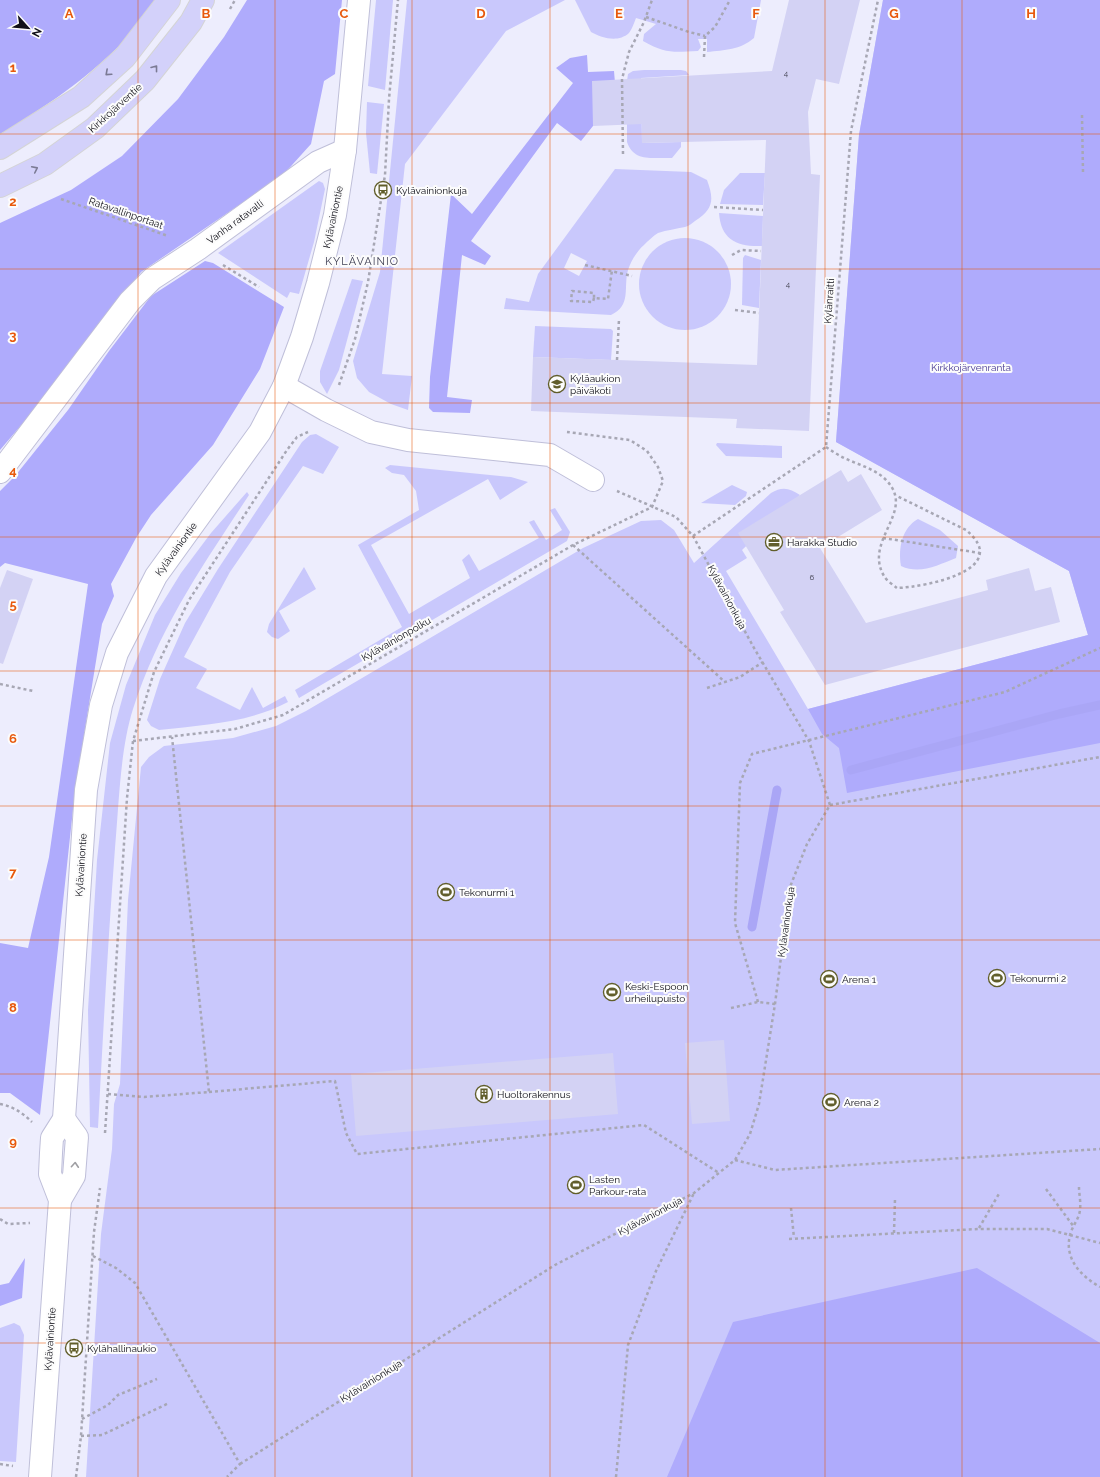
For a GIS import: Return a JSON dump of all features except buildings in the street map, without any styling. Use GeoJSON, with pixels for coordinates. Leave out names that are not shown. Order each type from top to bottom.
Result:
{"type":"FeatureCollection","features":[{"type":"Feature","properties":{"kind":"main road"},"geometry":{"type":"LineString","coordinates":[[0,148],[81,98],[125,58],[169,0]]}},
{"type":"Feature","properties":{"kind":"main road","name":"Kirkkojärventie"},"geometry":{"type":"LineString","coordinates":[[0,186],[44,164],[95,128],[145,80],[191,22],[203,0]]}},
{"type":"Feature","properties":{"kind":"street","name":"Kylävainiontie"},"geometry":{"type":"LineString","coordinates":[[40,1477],[60,1200],[74,1176],[77,1137],[64,1119],[86,790],[101,705],[117,653],[156,576],[260,432],[284,386],[302,337],[318,283],[335,215],[345,150],[360,0]]}},
{"type":"Feature","properties":{"kind":"street","name":"Vanha ratavalli"},"geometry":{"type":"LineString","coordinates":[[0,472],[130,301],[152,279],[204,244],[318,162],[345,150]]}},
{"type":"Feature","properties":{"kind":"street"},"geometry":{"type":"LineString","coordinates":[[284,386],[326,410],[371,432],[408,440],[550,455],[593,480]]}},
{"type":"Feature","properties":{"kind":"path"},"geometry":{"type":"LineString","coordinates":[[338,387],[355,339],[368,282],[385,175],[389,99],[398,0]]}},
{"type":"Feature","properties":{"kind":"path"},"geometry":{"type":"LineString","coordinates":[[623,154],[622,79],[629,52],[652,0]]}},
{"type":"Feature","properties":{"kind":"path"},"geometry":{"type":"LineString","coordinates":[[704,57],[705,36],[715,27],[730,0]]}},
{"type":"Feature","properties":{"kind":"path","name":"Kylänraitti"},"geometry":{"type":"LineString","coordinates":[[826,447],[851,131],[878,0]]}},
{"type":"Feature","properties":{"kind":"path"},"geometry":{"type":"LineString","coordinates":[[646,16],[689,32],[705,36]]}},
{"type":"Feature","properties":{"kind":"path"},"geometry":{"type":"LineString","coordinates":[[1082,115],[1083,173]]}},
{"type":"Feature","properties":{"kind":"path","name":"Ratavallinportaat"},"geometry":{"type":"LineString","coordinates":[[61,199],[171,237]]}},
{"type":"Feature","properties":{"kind":"path"},"geometry":{"type":"LineString","coordinates":[[714,207],[763,210]]}},
{"type":"Feature","properties":{"kind":"path"},"geometry":{"type":"LineString","coordinates":[[732,255],[741,250],[761,251]]}},
{"type":"Feature","properties":{"kind":"path"},"geometry":{"type":"LineString","coordinates":[[222,264],[259,286]]}},
{"type":"Feature","properties":{"kind":"path"},"geometry":{"type":"LineString","coordinates":[[585,265],[612,270],[632,276]]}},
{"type":"Feature","properties":{"kind":"path"},"geometry":{"type":"LineString","coordinates":[[594,298],[608,299],[612,270]]}},
{"type":"Feature","properties":{"kind":"path"},"geometry":{"type":"LineString","coordinates":[[572,291],[594,293],[594,298],[593,302],[571,301],[572,291]]}},
{"type":"Feature","properties":{"kind":"path"},"geometry":{"type":"LineString","coordinates":[[735,310],[759,313]]}},
{"type":"Feature","properties":{"kind":"path"},"geometry":{"type":"LineString","coordinates":[[616,360],[619,319]]}},
{"type":"Feature","properties":{"kind":"path"},"geometry":{"type":"LineString","coordinates":[[105,1134],[127,798],[134,741],[154,672],[189,600],[287,450],[297,437],[314,428]]}},
{"type":"Feature","properties":{"kind":"path"},"geometry":{"type":"LineString","coordinates":[[693,536],[826,447],[844,458],[868,467],[887,481],[897,496],[966,530],[975,538],[980,548],[978,560],[970,569],[954,576],[915,587],[897,588],[884,576],[879,560],[880,543],[895,513],[897,496]]}},
{"type":"Feature","properties":{"kind":"path","name":"Kylävainionkuja"},"geometry":{"type":"LineString","coordinates":[[227,1477],[240,1464],[555,1266],[694,1193],[735,1160],[750,1134],[759,1104],[775,1004],[790,887],[807,844],[830,805],[809,741],[693,536],[676,517],[593,480]]}},
{"type":"Feature","properties":{"kind":"path","name":"Kylävainionpolku"},"geometry":{"type":"LineString","coordinates":[[134,741],[235,729],[283,715],[573,545],[652,507]]}},
{"type":"Feature","properties":{"kind":"path"},"geometry":{"type":"LineString","coordinates":[[883,538],[980,553]]}},
{"type":"Feature","properties":{"kind":"path"},"geometry":{"type":"LineString","coordinates":[[573,545],[725,682]]}},
{"type":"Feature","properties":{"kind":"path"},"geometry":{"type":"LineString","coordinates":[[758,1002],[735,923],[740,783],[752,754],[1005,692],[1100,648]]}},
{"type":"Feature","properties":{"kind":"path"},"geometry":{"type":"LineString","coordinates":[[707,688],[740,677],[763,662]]}},
{"type":"Feature","properties":{"kind":"path"},"geometry":{"type":"LineString","coordinates":[[0,684],[33,691]]}},
{"type":"Feature","properties":{"kind":"path"},"geometry":{"type":"LineString","coordinates":[[172,736],[209,1092]]}},
{"type":"Feature","properties":{"kind":"path"},"geometry":{"type":"LineString","coordinates":[[830,805],[1100,757]]}},
{"type":"Feature","properties":{"kind":"path"},"geometry":{"type":"LineString","coordinates":[[731,1008],[758,1002],[775,1004]]}},
{"type":"Feature","properties":{"kind":"path"},"geometry":{"type":"LineString","coordinates":[[108,1094],[144,1097],[335,1081],[346,1133],[357,1154],[644,1125],[719,1173]]}},
{"type":"Feature","properties":{"kind":"path"},"geometry":{"type":"LineString","coordinates":[[0,1104],[7,1105],[21,1113],[31,1121],[33,1125]]}},
{"type":"Feature","properties":{"kind":"path"},"geometry":{"type":"LineString","coordinates":[[735,1160],[775,1170],[1100,1149]]}},
{"type":"Feature","properties":{"kind":"path"},"geometry":{"type":"LineString","coordinates":[[76,1477],[81,1436],[93,1256],[100,1187]]}},
{"type":"Feature","properties":{"kind":"path"},"geometry":{"type":"LineString","coordinates":[[1079,1187],[1080,1210],[1070,1235],[1070,1252],[1074,1265],[1087,1279],[1100,1287]]}},
{"type":"Feature","properties":{"kind":"path"},"geometry":{"type":"LineString","coordinates":[[1046,1189],[1074,1227]]}},
{"type":"Feature","properties":{"kind":"path"},"geometry":{"type":"LineString","coordinates":[[978,1229],[1000,1192]]}},
{"type":"Feature","properties":{"kind":"path"},"geometry":{"type":"LineString","coordinates":[[616,1477],[628,1345],[656,1271],[694,1193]]}},
{"type":"Feature","properties":{"kind":"path"},"geometry":{"type":"LineString","coordinates":[[894,1233],[895,1199]]}},
{"type":"Feature","properties":{"kind":"path"},"geometry":{"type":"LineString","coordinates":[[791,1208],[794,1238]]}},
{"type":"Feature","properties":{"kind":"path"},"geometry":{"type":"LineString","coordinates":[[0,1219],[8,1224],[30,1223]]}},
{"type":"Feature","properties":{"kind":"path"},"geometry":{"type":"LineString","coordinates":[[789,1239],[978,1229],[1047,1229],[1100,1243]]}},
{"type":"Feature","properties":{"kind":"path"},"geometry":{"type":"LineString","coordinates":[[93,1256],[116,1268],[135,1283],[240,1464]]}},
{"type":"Feature","properties":{"kind":"path"},"geometry":{"type":"LineString","coordinates":[[82,1419],[108,1405],[118,1395],[157,1379]]}},
{"type":"Feature","properties":{"kind":"path"},"geometry":{"type":"LineString","coordinates":[[81,1436],[102,1435],[169,1403]]}},
{"type":"Feature","properties":{"kind":"path"},"geometry":{"type":"LineString","coordinates":[[0,1464],[20,1467]]}},
{"type":"Feature","properties":{"kind":"green space"},"geometry":{"type":"Polygon","coordinates":[[[0,0],[157,0],[131,33],[84,78],[49,103],[0,134],[0,0]]]}},
{"type":"Feature","properties":{"kind":"green space"},"geometry":{"type":"Polygon","coordinates":[[[247,0],[342,0],[335,74],[324,81],[311,144],[283,175],[141,272],[74,363],[0,450],[0,223],[71,190],[122,156],[178,99],[224,37],[247,0]]]}},
{"type":"Feature","properties":{"kind":"green space"},"geometry":{"type":"Polygon","coordinates":[[[376,0],[393,0],[385,90],[368,86],[376,0]]]}},
{"type":"Feature","properties":{"kind":"green space"},"geometry":{"type":"Polygon","coordinates":[[[407,0],[565,0],[506,31],[405,164],[382,374],[412,376],[408,410],[391,404],[369,392],[357,378],[353,361],[380,272],[407,0]]]}},
{"type":"Feature","properties":{"kind":"green space"},"geometry":{"type":"Polygon","coordinates":[[[575,0],[761,0],[754,38],[749,42],[726,50],[707,52],[707,39],[698,39],[701,47],[698,51],[682,52],[664,50],[643,41],[644,34],[656,24],[636,18],[629,33],[620,38],[615,39],[600,36],[591,32],[575,0]]]}},
{"type":"Feature","properties":{"kind":"green space","name":"Keski-Espoon urheilupuisto"},"geometry":{"type":"Polygon","coordinates":[[[883,0],[1100,278],[1100,1477],[86,1477],[101,1234],[112,1149],[114,1104],[120,1084],[128,900],[141,767],[149,757],[164,746],[233,738],[276,726],[306,711],[583,548],[641,521],[661,520],[674,530],[694,563],[771,493],[779,489],[789,489],[800,495],[742,550],[747,558],[726,571],[808,709],[1088,635],[1069,571],[836,442],[859,135],[883,0]]]}},
{"type":"Feature","properties":{"kind":"green space","name":"Kirkkojärvenranta"},"geometry":{"type":"Polygon","coordinates":[[[883,0],[1100,0],[1100,743],[847,793],[839,748],[822,734],[808,709],[1088,635],[1069,571],[836,442],[859,135],[883,0]]]}},
{"type":"Feature","properties":{"kind":"green space"},"geometry":{"type":"Polygon","coordinates":[[[587,55],[588,72],[614,71],[617,107],[593,108],[593,126],[581,141],[557,123],[471,241],[491,256],[485,265],[462,255],[447,397],[472,400],[470,413],[433,412],[429,408],[430,377],[451,194],[472,214],[573,83],[556,68],[570,58],[587,55]]]}},
{"type":"Feature","properties":{"kind":"green space"},"geometry":{"type":"Polygon","coordinates":[[[681,70],[686,71],[689,75],[641,78],[642,143],[681,142],[681,147],[672,158],[645,158],[634,153],[630,149],[627,142],[628,74],[633,71],[681,70]]]}},
{"type":"Feature","properties":{"kind":"green space"},"geometry":{"type":"Polygon","coordinates":[[[367,102],[384,104],[377,174],[370,173],[366,133],[367,102]]]}},
{"type":"Feature","properties":{"kind":"green space"},"geometry":{"type":"Polygon","coordinates":[[[615,169],[691,172],[707,180],[711,193],[711,203],[709,208],[701,217],[686,227],[658,233],[641,247],[634,256],[628,270],[626,296],[622,306],[618,311],[611,315],[504,309],[506,298],[529,302],[538,274],[615,169]],[[571,253],[564,268],[579,276],[587,261],[571,253]]]}},
{"type":"Feature","properties":{"kind":"green space"},"geometry":{"type":"Polygon","coordinates":[[[740,173],[765,173],[763,205],[720,204],[724,190],[740,173]]]}},
{"type":"Feature","properties":{"kind":"green space"},"geometry":{"type":"Polygon","coordinates":[[[319,181],[323,183],[325,189],[314,242],[299,294],[290,292],[287,298],[218,253],[319,181]]]}},
{"type":"Feature","properties":{"kind":"green space"},"geometry":{"type":"Polygon","coordinates":[[[719,213],[763,216],[762,246],[745,245],[732,240],[723,230],[719,213]]]}},
{"type":"Feature","properties":{"kind":"green space"},"geometry":{"type":"Polygon","coordinates":[[[685,238],[703,241],[718,251],[728,266],[731,284],[728,302],[718,317],[703,327],[685,330],[667,327],[652,317],[642,302],[639,284],[642,266],[652,251],[667,241],[685,238]]]}},
{"type":"Feature","properties":{"kind":"green space"},"geometry":{"type":"Polygon","coordinates":[[[745,255],[761,260],[759,308],[742,305],[743,258],[745,255]]]}},
{"type":"Feature","properties":{"kind":"green space"},"geometry":{"type":"Polygon","coordinates":[[[205,261],[213,263],[284,307],[260,369],[213,445],[151,515],[136,538],[111,584],[114,596],[102,624],[75,791],[40,1115],[10,1093],[0,1093],[0,943],[28,948],[49,857],[88,584],[5,563],[0,567],[0,491],[15,476],[68,410],[109,351],[151,296],[205,261]]]}},
{"type":"Feature","properties":{"kind":"green space"},"geometry":{"type":"Polygon","coordinates":[[[352,279],[363,281],[339,370],[327,394],[320,382],[320,371],[352,279]]]}},
{"type":"Feature","properties":{"kind":"green space"},"geometry":{"type":"Polygon","coordinates":[[[535,326],[611,329],[613,331],[611,360],[533,357],[535,326]]]}},
{"type":"Feature","properties":{"kind":"green space"},"geometry":{"type":"Polygon","coordinates":[[[316,434],[339,447],[323,474],[303,466],[230,572],[184,657],[207,669],[196,688],[240,710],[252,687],[263,708],[285,696],[288,702],[258,715],[225,722],[159,730],[151,726],[147,720],[160,679],[185,623],[218,569],[302,442],[310,435],[316,434]]]}},
{"type":"Feature","properties":{"kind":"green space"},"geometry":{"type":"Polygon","coordinates":[[[717,443],[782,446],[782,458],[726,456],[716,445],[717,443]]]}},
{"type":"Feature","properties":{"kind":"green space"},"geometry":{"type":"Polygon","coordinates":[[[390,465],[511,477],[528,482],[500,500],[488,479],[371,545],[409,614],[470,578],[462,560],[469,554],[479,571],[539,538],[529,522],[534,520],[546,540],[562,530],[550,510],[555,508],[570,532],[567,541],[299,698],[295,690],[402,627],[358,545],[419,510],[416,491],[404,475],[392,473],[385,468],[390,465]]]}},
{"type":"Feature","properties":{"kind":"green space"},"geometry":{"type":"Polygon","coordinates":[[[732,485],[747,492],[746,496],[735,505],[701,503],[732,485]]]}},
{"type":"Feature","properties":{"kind":"green space"},"geometry":{"type":"Polygon","coordinates":[[[247,492],[249,495],[199,572],[169,624],[144,679],[129,725],[123,759],[115,848],[98,1128],[90,1127],[88,1010],[97,860],[110,743],[126,685],[155,615],[181,573],[211,533],[247,492]]]}},
{"type":"Feature","properties":{"kind":"green space"},"geometry":{"type":"Polygon","coordinates":[[[918,519],[940,530],[958,546],[956,558],[929,568],[915,570],[901,566],[900,552],[902,539],[908,528],[918,519]]]}},
{"type":"Feature","properties":{"kind":"green space"},"geometry":{"type":"Polygon","coordinates":[[[304,567],[316,589],[279,611],[290,631],[278,639],[272,637],[267,632],[269,624],[304,567]]]}},
{"type":"Feature","properties":{"kind":"green space"},"geometry":{"type":"Polygon","coordinates":[[[25,1258],[22,1298],[0,1306],[0,1285],[9,1283],[25,1258]]]}},
{"type":"Feature","properties":{"kind":"green space"},"geometry":{"type":"Polygon","coordinates":[[[977,1268],[1100,1343],[1100,1477],[667,1477],[733,1322],[977,1268]]]}},
{"type":"Feature","properties":{"kind":"green space"},"geometry":{"type":"Polygon","coordinates":[[[14,1323],[20,1326],[24,1335],[16,1462],[0,1461],[0,1328],[14,1323]]]}},
{"type":"Feature","properties":{"kind":"waterway"},"geometry":{"type":"LineString","coordinates":[[851,770],[1059,714],[1100,705]]}},
{"type":"Feature","properties":{"kind":"waterway"},"geometry":{"type":"LineString","coordinates":[[752,927],[777,790]]}},
{"type":"Feature","properties":{"kind":"place","name":"Kylävainionkuja"},"geometry":{"type":"Point","coordinates":[383,190]}},
{"type":"Feature","properties":{"kind":"place","name":"Kyläaukion päiväkoti"},"geometry":{"type":"Point","coordinates":[557,384]}},
{"type":"Feature","properties":{"kind":"place","name":"Harakka Studio"},"geometry":{"type":"Point","coordinates":[774,542]}},
{"type":"Feature","properties":{"kind":"place","name":"Tekonurmi 1"},"geometry":{"type":"Point","coordinates":[446,892]}},
{"type":"Feature","properties":{"kind":"place","name":"Tekonurmi 2"},"geometry":{"type":"Point","coordinates":[997,978]}},
{"type":"Feature","properties":{"kind":"place","name":"Arena 1"},"geometry":{"type":"Point","coordinates":[829,979]}},
{"type":"Feature","properties":{"kind":"place","name":"Keski-Espoon urheilupuisto"},"geometry":{"type":"Point","coordinates":[612,992]}},
{"type":"Feature","properties":{"kind":"place","name":"Huoltorakennus"},"geometry":{"type":"Point","coordinates":[484,1094]}},
{"type":"Feature","properties":{"kind":"place","name":"Arena 2"},"geometry":{"type":"Point","coordinates":[831,1102]}},
{"type":"Feature","properties":{"kind":"place","name":"Lasten Parkour-rata"},"geometry":{"type":"Point","coordinates":[576,1185]}},
{"type":"Feature","properties":{"kind":"place","name":"Kylähallinaukio"},"geometry":{"type":"Point","coordinates":[74,1348]}},
{"type":"Feature","properties":{"kind":"district","name":"KYLÄVAINIO"},"geometry":{"type":"Point","coordinates":[362,261]}}]}
